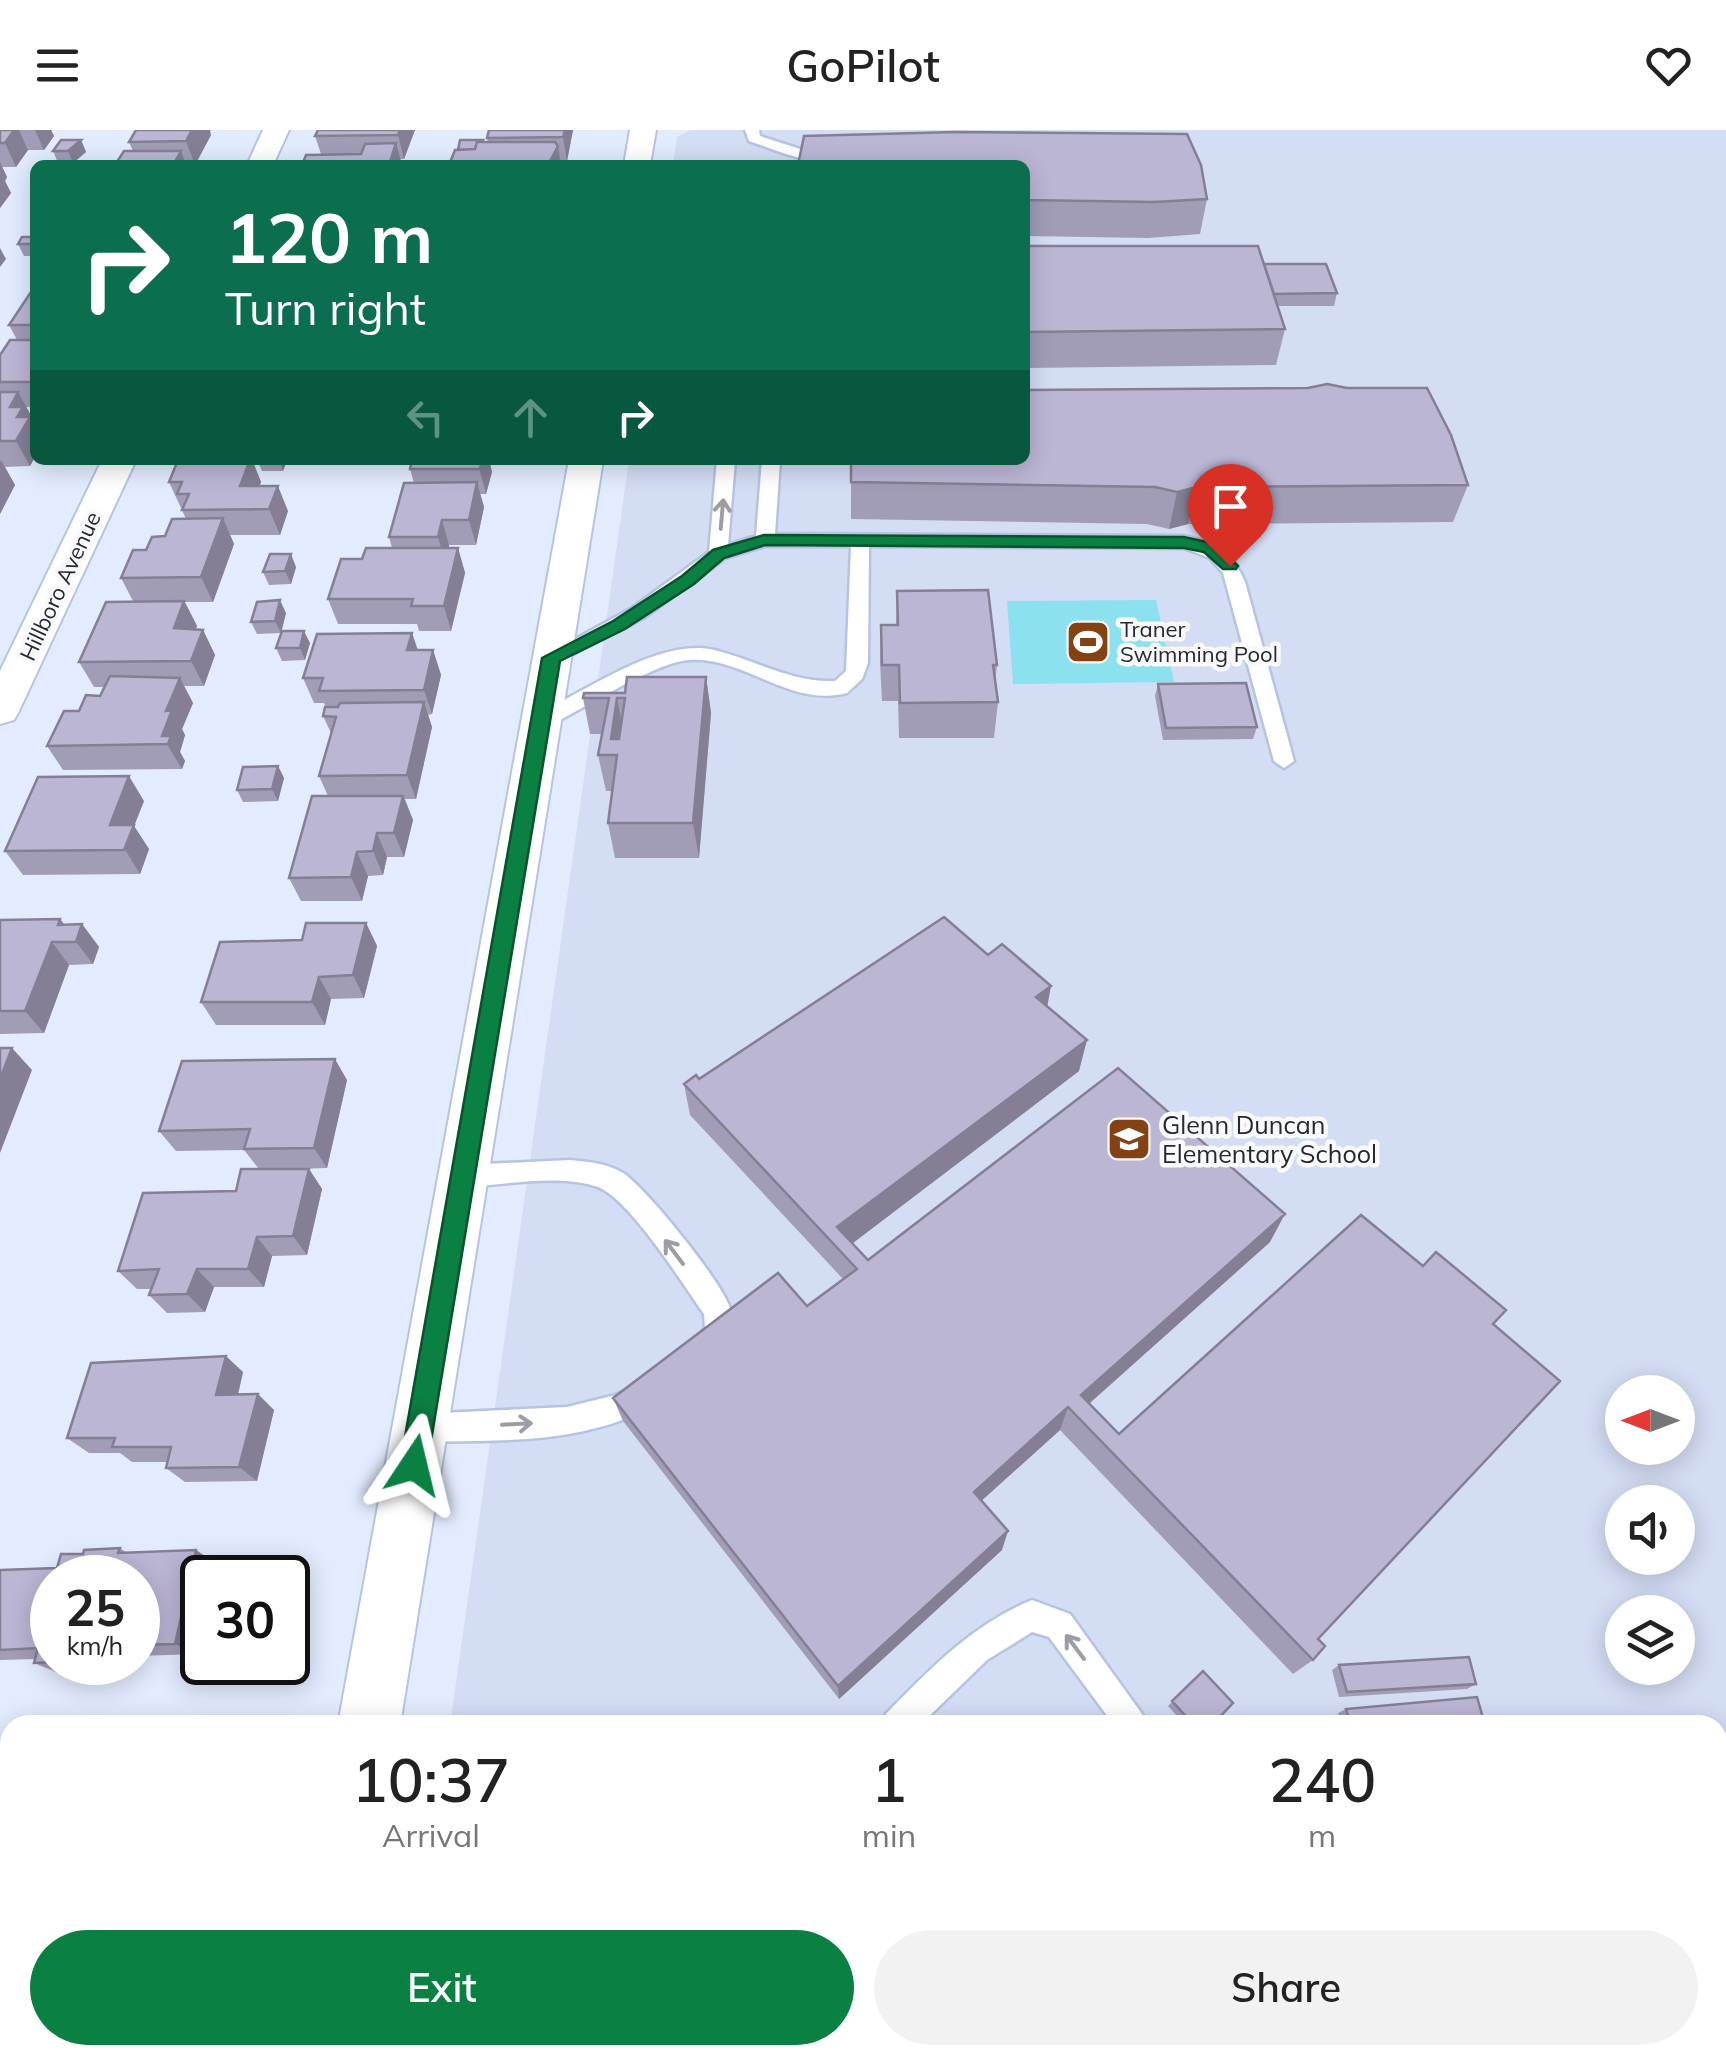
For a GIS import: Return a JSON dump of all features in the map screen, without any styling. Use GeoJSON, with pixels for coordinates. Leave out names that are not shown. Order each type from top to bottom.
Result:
{"type":"FeatureCollection","features":[{"type":"Feature","properties":{"kind":"street"},"geometry":{"type":"LineString","coordinates":[[262,160],[276,130]]}},
{"type":"Feature","properties":{"kind":"street"},"geometry":{"type":"LineString","coordinates":[[638,160],[643,130]]}},
{"type":"Feature","properties":{"kind":"street","name":"Hillboro Avenue"},"geometry":{"type":"LineString","coordinates":[[0,711],[118,465]]}},
{"type":"Feature","properties":{"kind":"street"},"geometry":{"type":"LineString","coordinates":[[371,1715],[585,465]]}},
{"type":"Feature","properties":{"kind":"lane"},"geometry":{"type":"LineString","coordinates":[[752,130],[754,138],[780,149],[842,156]]}},
{"type":"Feature","properties":{"kind":"lane"},"geometry":{"type":"LineString","coordinates":[[718,554],[726,465]]}},
{"type":"Feature","properties":{"kind":"lane"},"geometry":{"type":"LineString","coordinates":[[764,540],[768,530],[771,465]]}},
{"type":"Feature","properties":{"kind":"lane"},"geometry":{"type":"LineString","coordinates":[[551,658],[619,625],[688,580],[718,554],[764,540],[1184,542],[1210,548],[1230,566],[1284,760]]}},
{"type":"Feature","properties":{"kind":"lane"},"geometry":{"type":"LineString","coordinates":[[541,721],[691,652],[803,688],[840,688],[855,674],[858,664],[860,540]]}},
{"type":"Feature","properties":{"kind":"lane"},"geometry":{"type":"LineString","coordinates":[[420,1428],[582,1418],[636,1400],[675,1373],[719,1333],[718,1311],[632,1196],[607,1176],[464,1176]]}},
{"type":"Feature","properties":{"kind":"lane"},"geometry":{"type":"LineString","coordinates":[[907,1715],[978,1647],[1009,1624],[1032,1616],[1058,1625],[1126,1715]]}},
{"type":"Feature","properties":{"kind":"shaded area"},"geometry":{"type":"Polygon","coordinates":[[[691,130],[1726,130],[1726,1715],[451,1715],[628,465],[1030,465],[1030,160],[674,160],[677,137],[691,130]]]}},
{"type":"Feature","properties":{"kind":"water","name":"Traner Swimming Pool"},"geometry":{"type":"Polygon","coordinates":[[[1156,600],[1174,682],[1013,684],[1007,601],[1156,600]]]}},
{"type":"Feature","properties":{"kind":"building"},"geometry":{"type":"Polygon","coordinates":[[[0,130],[14,130],[5,143],[0,143],[0,130]]]}},
{"type":"Feature","properties":{"kind":"building"},"geometry":{"type":"Polygon","coordinates":[[[136,130],[192,130],[186,141],[129,142],[136,130]]]}},
{"type":"Feature","properties":{"kind":"building"},"geometry":{"type":"Polygon","coordinates":[[[318,130],[400,130],[398,135],[315,136],[318,130]]]}},
{"type":"Feature","properties":{"kind":"building"},"geometry":{"type":"Polygon","coordinates":[[[489,130],[565,130],[563,137],[487,138],[489,130]]]}},
{"type":"Feature","properties":{"kind":"building"},"geometry":{"type":"Polygon","coordinates":[[[955,132],[1187,134],[1201,165],[1207,199],[1030,200],[1030,160],[799,160],[804,136],[955,132]]]}},
{"type":"Feature","properties":{"kind":"building"},"geometry":{"type":"Polygon","coordinates":[[[61,140],[81,140],[68,151],[53,151],[61,140]]]}},
{"type":"Feature","properties":{"kind":"building"},"geometry":{"type":"Polygon","coordinates":[[[460,140],[483,140],[477,142],[475,149],[458,150],[460,140]]]}},
{"type":"Feature","properties":{"kind":"building"},"geometry":{"type":"Polygon","coordinates":[[[477,142],[555,142],[558,146],[551,160],[451,160],[455,150],[475,149],[477,142]]]}},
{"type":"Feature","properties":{"kind":"building"},"geometry":{"type":"Polygon","coordinates":[[[396,143],[391,160],[304,160],[306,155],[361,154],[365,144],[396,143]]]}},
{"type":"Feature","properties":{"kind":"building"},"geometry":{"type":"Polygon","coordinates":[[[124,151],[181,151],[176,160],[118,160],[124,151]]]}},
{"type":"Feature","properties":{"kind":"building"},"geometry":{"type":"Polygon","coordinates":[[[22,237],[30,237],[30,244],[18,244],[22,237]]]}},
{"type":"Feature","properties":{"kind":"building"},"geometry":{"type":"Polygon","coordinates":[[[1030,246],[1258,246],[1285,329],[1030,332],[1030,246]]]}},
{"type":"Feature","properties":{"kind":"building"},"geometry":{"type":"Polygon","coordinates":[[[1264,264],[1326,264],[1337,293],[1274,294],[1264,264]]]}},
{"type":"Feature","properties":{"kind":"building"},"geometry":{"type":"Polygon","coordinates":[[[30,294],[30,325],[9,325],[30,294]]]}},
{"type":"Feature","properties":{"kind":"building"},"geometry":{"type":"Polygon","coordinates":[[[10,340],[30,340],[30,382],[0,382],[0,355],[10,340]]]}},
{"type":"Feature","properties":{"kind":"building"},"geometry":{"type":"Polygon","coordinates":[[[1327,384],[1347,388],[1427,388],[1451,435],[1468,485],[1197,487],[1177,492],[1155,487],[851,482],[851,465],[1030,465],[1030,390],[1308,388],[1327,384]]]}},
{"type":"Feature","properties":{"kind":"building"},"geometry":{"type":"Polygon","coordinates":[[[0,392],[18,392],[10,407],[23,407],[17,417],[30,417],[16,441],[0,441],[0,392]]]}},
{"type":"Feature","properties":{"kind":"building"},"geometry":{"type":"Polygon","coordinates":[[[176,465],[248,465],[240,486],[278,486],[269,509],[182,510],[189,494],[177,494],[182,482],[169,482],[176,465]]]}},
{"type":"Feature","properties":{"kind":"building"},"geometry":{"type":"Polygon","coordinates":[[[411,465],[481,465],[480,469],[410,469],[411,465]]]}},
{"type":"Feature","properties":{"kind":"building"},"geometry":{"type":"Polygon","coordinates":[[[477,482],[469,520],[442,520],[438,537],[389,537],[404,483],[477,482]]]}},
{"type":"Feature","properties":{"kind":"building"},"geometry":{"type":"Polygon","coordinates":[[[223,518],[201,577],[121,578],[133,550],[146,550],[152,537],[165,536],[172,519],[223,518]]]}},
{"type":"Feature","properties":{"kind":"building"},"geometry":{"type":"Polygon","coordinates":[[[366,548],[458,548],[444,606],[411,606],[413,599],[328,599],[341,559],[362,559],[366,548]]]}},
{"type":"Feature","properties":{"kind":"building"},"geometry":{"type":"Polygon","coordinates":[[[270,554],[291,554],[285,571],[263,572],[270,554]]]}},
{"type":"Feature","properties":{"kind":"building"},"geometry":{"type":"Polygon","coordinates":[[[988,590],[998,702],[900,703],[899,665],[882,665],[881,625],[898,625],[897,591],[988,590]]]}},
{"type":"Feature","properties":{"kind":"building"},"geometry":{"type":"Polygon","coordinates":[[[280,600],[275,621],[251,622],[257,602],[280,600]]]}},
{"type":"Feature","properties":{"kind":"building"},"geometry":{"type":"Polygon","coordinates":[[[184,601],[174,628],[203,630],[191,661],[79,662],[106,602],[184,601]]]}},
{"type":"Feature","properties":{"kind":"building"},"geometry":{"type":"Polygon","coordinates":[[[282,631],[304,631],[300,648],[276,648],[282,631]]]}},
{"type":"Feature","properties":{"kind":"building"},"geometry":{"type":"Polygon","coordinates":[[[412,633],[407,650],[433,650],[424,690],[319,691],[323,678],[303,678],[317,634],[412,633]]]}},
{"type":"Feature","properties":{"kind":"building"},"geometry":{"type":"Polygon","coordinates":[[[110,676],[180,678],[166,711],[172,710],[162,736],[171,736],[168,744],[47,746],[64,711],[79,711],[86,695],[100,696],[110,676]]]}},
{"type":"Feature","properties":{"kind":"building"},"geometry":{"type":"Polygon","coordinates":[[[627,677],[706,677],[693,823],[608,823],[617,755],[598,755],[609,698],[583,698],[584,693],[625,693],[627,677]],[[617,698],[611,739],[619,739],[625,698],[617,698]]]}},
{"type":"Feature","properties":{"kind":"building"},"geometry":{"type":"Polygon","coordinates":[[[1246,683],[1257,727],[1166,728],[1158,684],[1246,683]]]}},
{"type":"Feature","properties":{"kind":"building"},"geometry":{"type":"Polygon","coordinates":[[[424,702],[407,775],[319,776],[336,717],[323,716],[325,707],[338,707],[340,703],[424,702]]]}},
{"type":"Feature","properties":{"kind":"building"},"geometry":{"type":"Polygon","coordinates":[[[278,766],[272,789],[237,790],[243,767],[278,766]]]}},
{"type":"Feature","properties":{"kind":"building"},"geometry":{"type":"Polygon","coordinates":[[[129,776],[110,825],[134,825],[124,850],[5,851],[38,777],[129,776]]]}},
{"type":"Feature","properties":{"kind":"building"},"geometry":{"type":"Polygon","coordinates":[[[312,796],[403,796],[394,833],[377,833],[373,851],[357,852],[351,877],[289,878],[312,796]]]}},
{"type":"Feature","properties":{"kind":"building"},"geometry":{"type":"Polygon","coordinates":[[[944,917],[988,955],[1002,944],[1051,986],[1036,997],[1087,1040],[837,1227],[868,1260],[1118,1068],[1285,1214],[1081,1395],[1119,1434],[1361,1215],[1423,1266],[1436,1252],[1506,1310],[1493,1324],[1560,1381],[1318,1639],[1325,1646],[1313,1660],[1068,1407],[974,1492],[1008,1531],[838,1686],[613,1398],[778,1273],[807,1306],[857,1269],[684,1084],[696,1075],[699,1079],[944,917]]]}},
{"type":"Feature","properties":{"kind":"building"},"geometry":{"type":"Polygon","coordinates":[[[60,919],[58,925],[82,924],[76,942],[52,942],[25,1011],[0,1011],[0,920],[60,919]]]}},
{"type":"Feature","properties":{"kind":"building"},"geometry":{"type":"Polygon","coordinates":[[[306,923],[366,923],[353,975],[319,977],[312,1002],[201,1002],[220,942],[302,940],[306,923]]]}},
{"type":"Feature","properties":{"kind":"building"},"geometry":{"type":"Polygon","coordinates":[[[0,1048],[12,1048],[0,1079],[0,1048]]]}},
{"type":"Feature","properties":{"kind":"building"},"geometry":{"type":"Polygon","coordinates":[[[335,1059],[314,1148],[244,1149],[250,1129],[159,1131],[182,1061],[335,1059]]]}},
{"type":"Feature","properties":{"kind":"building"},"geometry":{"type":"Polygon","coordinates":[[[241,1169],[309,1169],[293,1236],[257,1237],[248,1269],[197,1269],[187,1294],[149,1295],[159,1269],[118,1271],[143,1193],[236,1191],[241,1169]]]}},
{"type":"Feature","properties":{"kind":"building"},"geometry":{"type":"Polygon","coordinates":[[[226,1356],[216,1395],[258,1394],[239,1467],[166,1468],[171,1447],[112,1447],[115,1438],[67,1438],[91,1363],[226,1356]]]}},
{"type":"Feature","properties":{"kind":"building"},"geometry":{"type":"Polygon","coordinates":[[[84,1550],[196,1550],[195,1555],[180,1555],[180,1622],[175,1644],[160,1644],[160,1555],[61,1555],[83,1554],[84,1550]]]}},
{"type":"Feature","properties":{"kind":"building"},"geometry":{"type":"Polygon","coordinates":[[[30,1569],[30,1648],[0,1650],[0,1570],[30,1569]]]}},
{"type":"Feature","properties":{"kind":"building"},"geometry":{"type":"Polygon","coordinates":[[[1469,1657],[1476,1684],[1347,1692],[1339,1665],[1469,1657]]]}},
{"type":"Feature","properties":{"kind":"building"},"geometry":{"type":"Polygon","coordinates":[[[1203,1671],[1233,1703],[1222,1715],[1185,1715],[1172,1701],[1203,1671]]]}},
{"type":"Feature","properties":{"kind":"building"},"geometry":{"type":"Polygon","coordinates":[[[1477,1697],[1482,1715],[1348,1715],[1346,1709],[1477,1697]]]}},
{"type":"Feature","properties":{"kind":"place","name":"Traner Swimming Pool"},"geometry":{"type":"Point","coordinates":[1088,642]}},
{"type":"Feature","properties":{"kind":"place","name":"Glenn Duncan Elementary School"},"geometry":{"type":"Point","coordinates":[1129,1139]}},
{"type":"Feature","properties":{"kind":"route"},"geometry":{"type":"LineString","coordinates":[[414,1465],[551,658],[591,642],[619,625],[688,580],[718,554],[764,540],[1184,542],[1210,548],[1230,566]]}}]}
